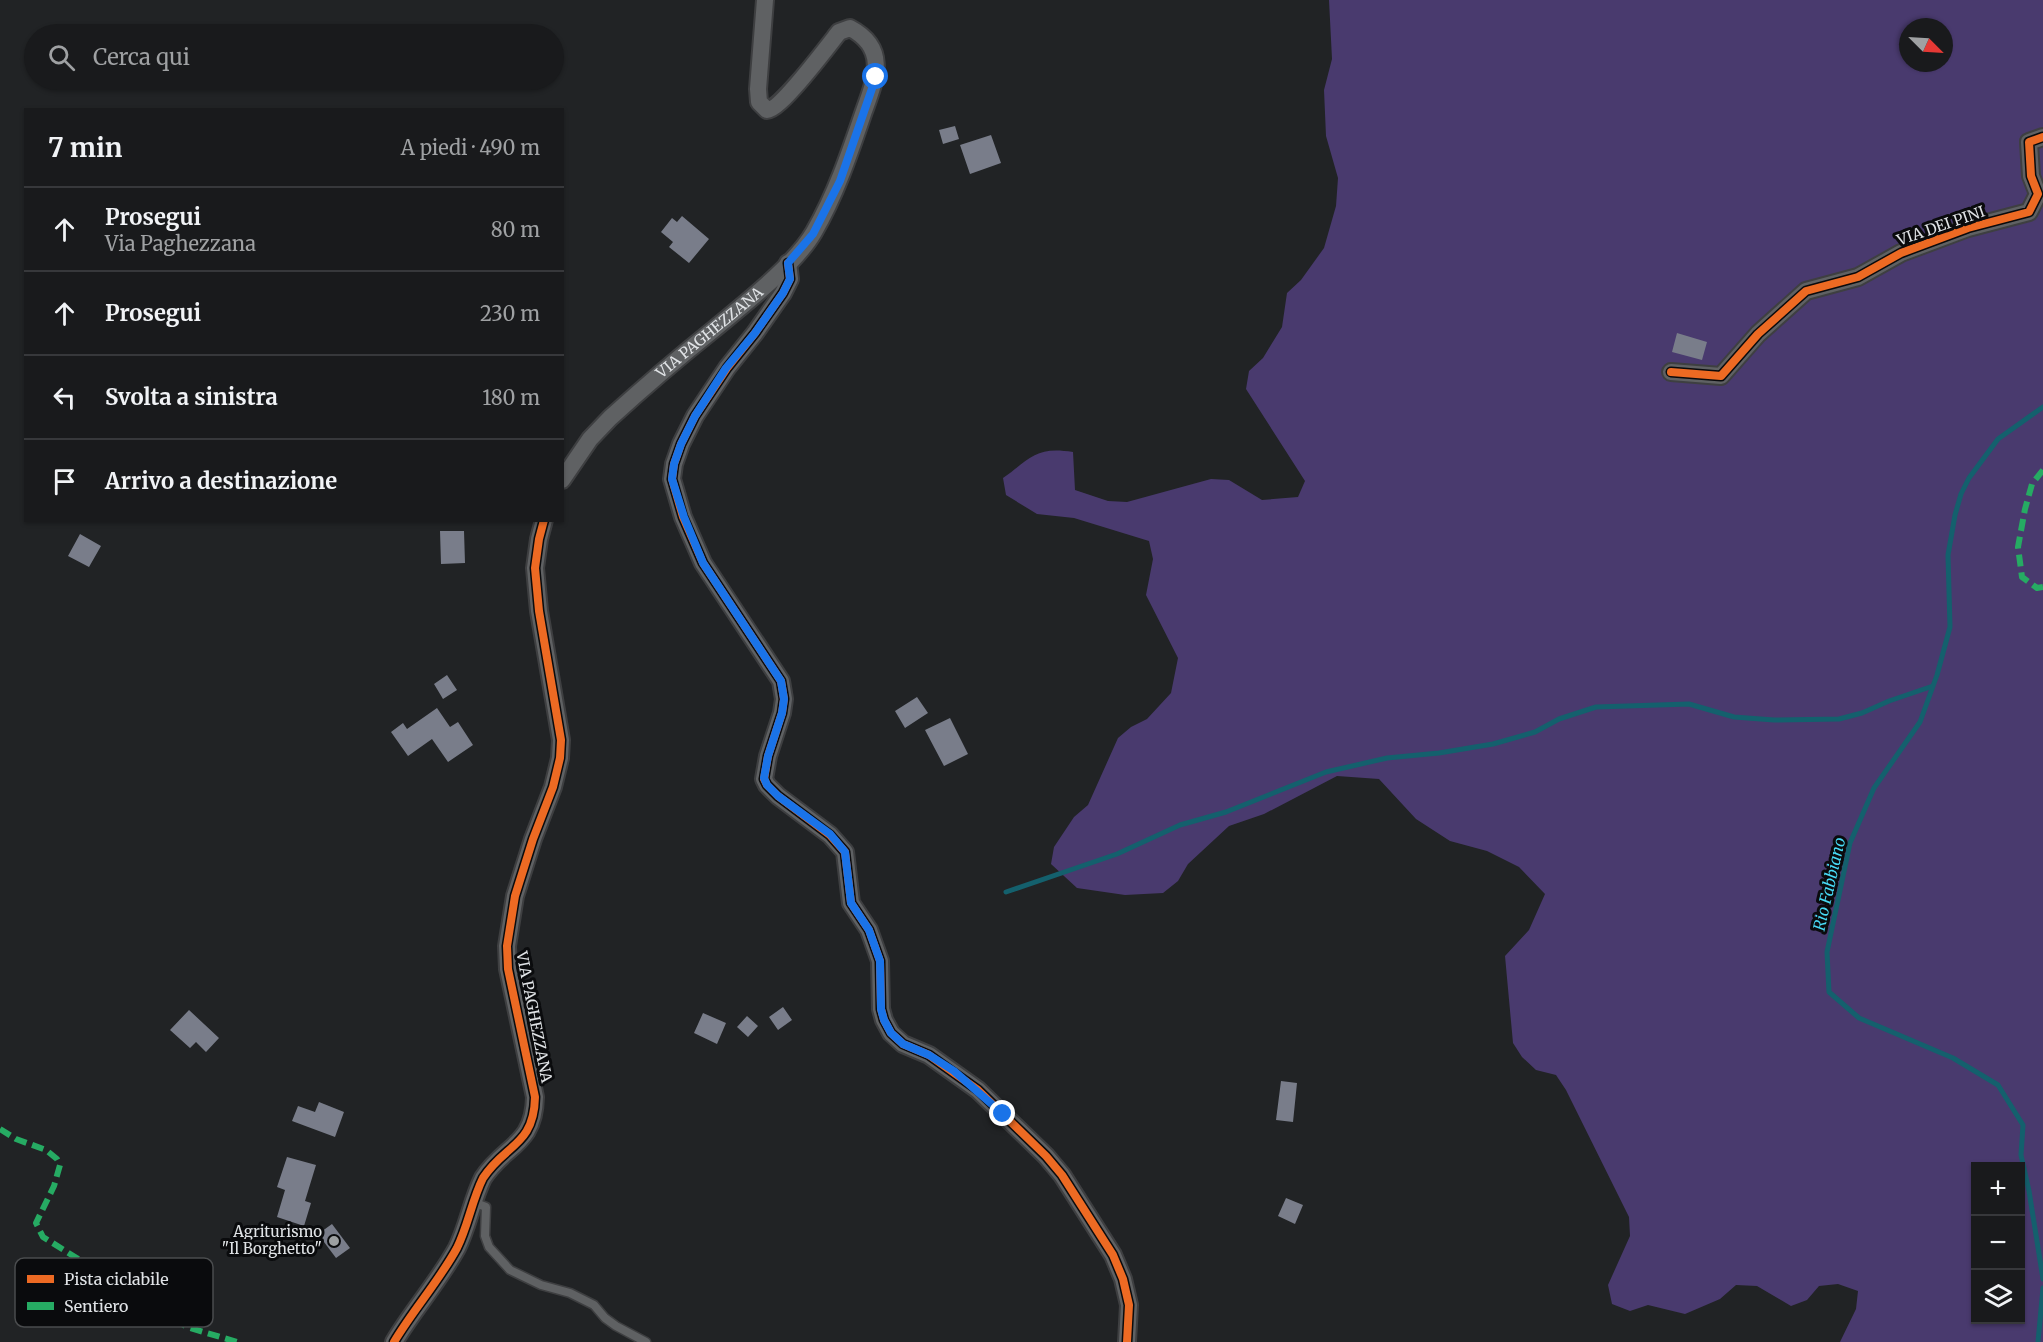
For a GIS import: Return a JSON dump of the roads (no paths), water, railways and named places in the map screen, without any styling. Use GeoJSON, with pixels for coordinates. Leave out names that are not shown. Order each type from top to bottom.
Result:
{"type":"FeatureCollection","features":[{"type":"Feature","properties":{"kind":"street","name":"VIA PAGHEZZANA"},"geometry":{"type":"LineString","coordinates":[[564,477],[590,439],[610,418],[746,303],[788,263],[813,234],[840,181],[876,77],[874,51],[860,33],[850,28],[839,32],[787,95],[773,109],[767,110],[759,102],[758,89],[765,0]]}},
{"type":"Feature","properties":{"kind":"street","name":"VIA DEI PINI"},"geometry":{"type":"LineString","coordinates":[[1671,372],[1721,376],[1758,334],[1806,291],[1858,277],[1900,253],[1968,228],[2029,212],[2038,194],[2031,176],[2029,142],[2043,137]]}},
{"type":"Feature","properties":{"kind":"street"},"geometry":{"type":"LineString","coordinates":[[788,263],[790,279],[783,293],[755,333],[726,368],[695,416],[677,454],[672,479],[681,509],[703,563],[781,681],[784,699],[782,713],[768,756],[764,778],[767,785],[778,796],[830,834],[845,852],[851,903],[869,930],[880,961],[881,1009],[891,1033],[903,1044],[929,1055],[978,1090],[1046,1156],[1062,1175],[1082,1206],[1113,1255],[1123,1279],[1129,1305],[1127,1342]]}},
{"type":"Feature","properties":{"kind":"street","name":"VIA PAGHEZZANA"},"geometry":{"type":"LineString","coordinates":[[394,1342],[446,1267],[458,1245],[478,1188],[488,1170],[524,1138],[530,1127],[535,1105],[531,1072],[508,969],[507,946],[515,896],[553,787],[560,758],[561,740],[539,611],[535,568],[538,538],[543,522]]}},
{"type":"Feature","properties":{"kind":"lane"},"geometry":{"type":"LineString","coordinates":[[473,1202],[486,1207],[485,1236],[489,1247],[510,1270],[541,1285],[570,1293],[594,1305],[604,1318],[646,1342]]}},
{"type":"Feature","properties":{"kind":"waterway","name":"Rio Fabbiano"},"geometry":{"type":"LineString","coordinates":[[2043,407],[1998,439],[1969,478],[1961,494],[1948,555],[1950,627],[1937,675],[1920,722],[1874,788],[1850,843],[1827,952],[1829,992],[1859,1018],[1953,1058],[1998,1085],[2023,1125],[2021,1155],[2043,1279]]}},
{"type":"Feature","properties":{"kind":"waterway"},"geometry":{"type":"LineString","coordinates":[[1006,892],[1117,854],[1180,825],[1226,812],[1326,772],[1387,758],[1439,753],[1493,744],[1535,732],[1559,719],[1596,707],[1689,704],[1734,717],[1774,720],[1839,719],[1862,713],[1933,686]]}},
{"type":"Feature","properties":{"kind":"waterway","name":"Rio Fabbiano"},"geometry":{"type":"LineString","coordinates":[[2038,1342],[2043,1288]]}},
{"type":"Feature","properties":{"kind":"place","name":"Agriturismo \"Il Borghetto\""},"geometry":{"type":"Point","coordinates":[334,1241]}}]}
